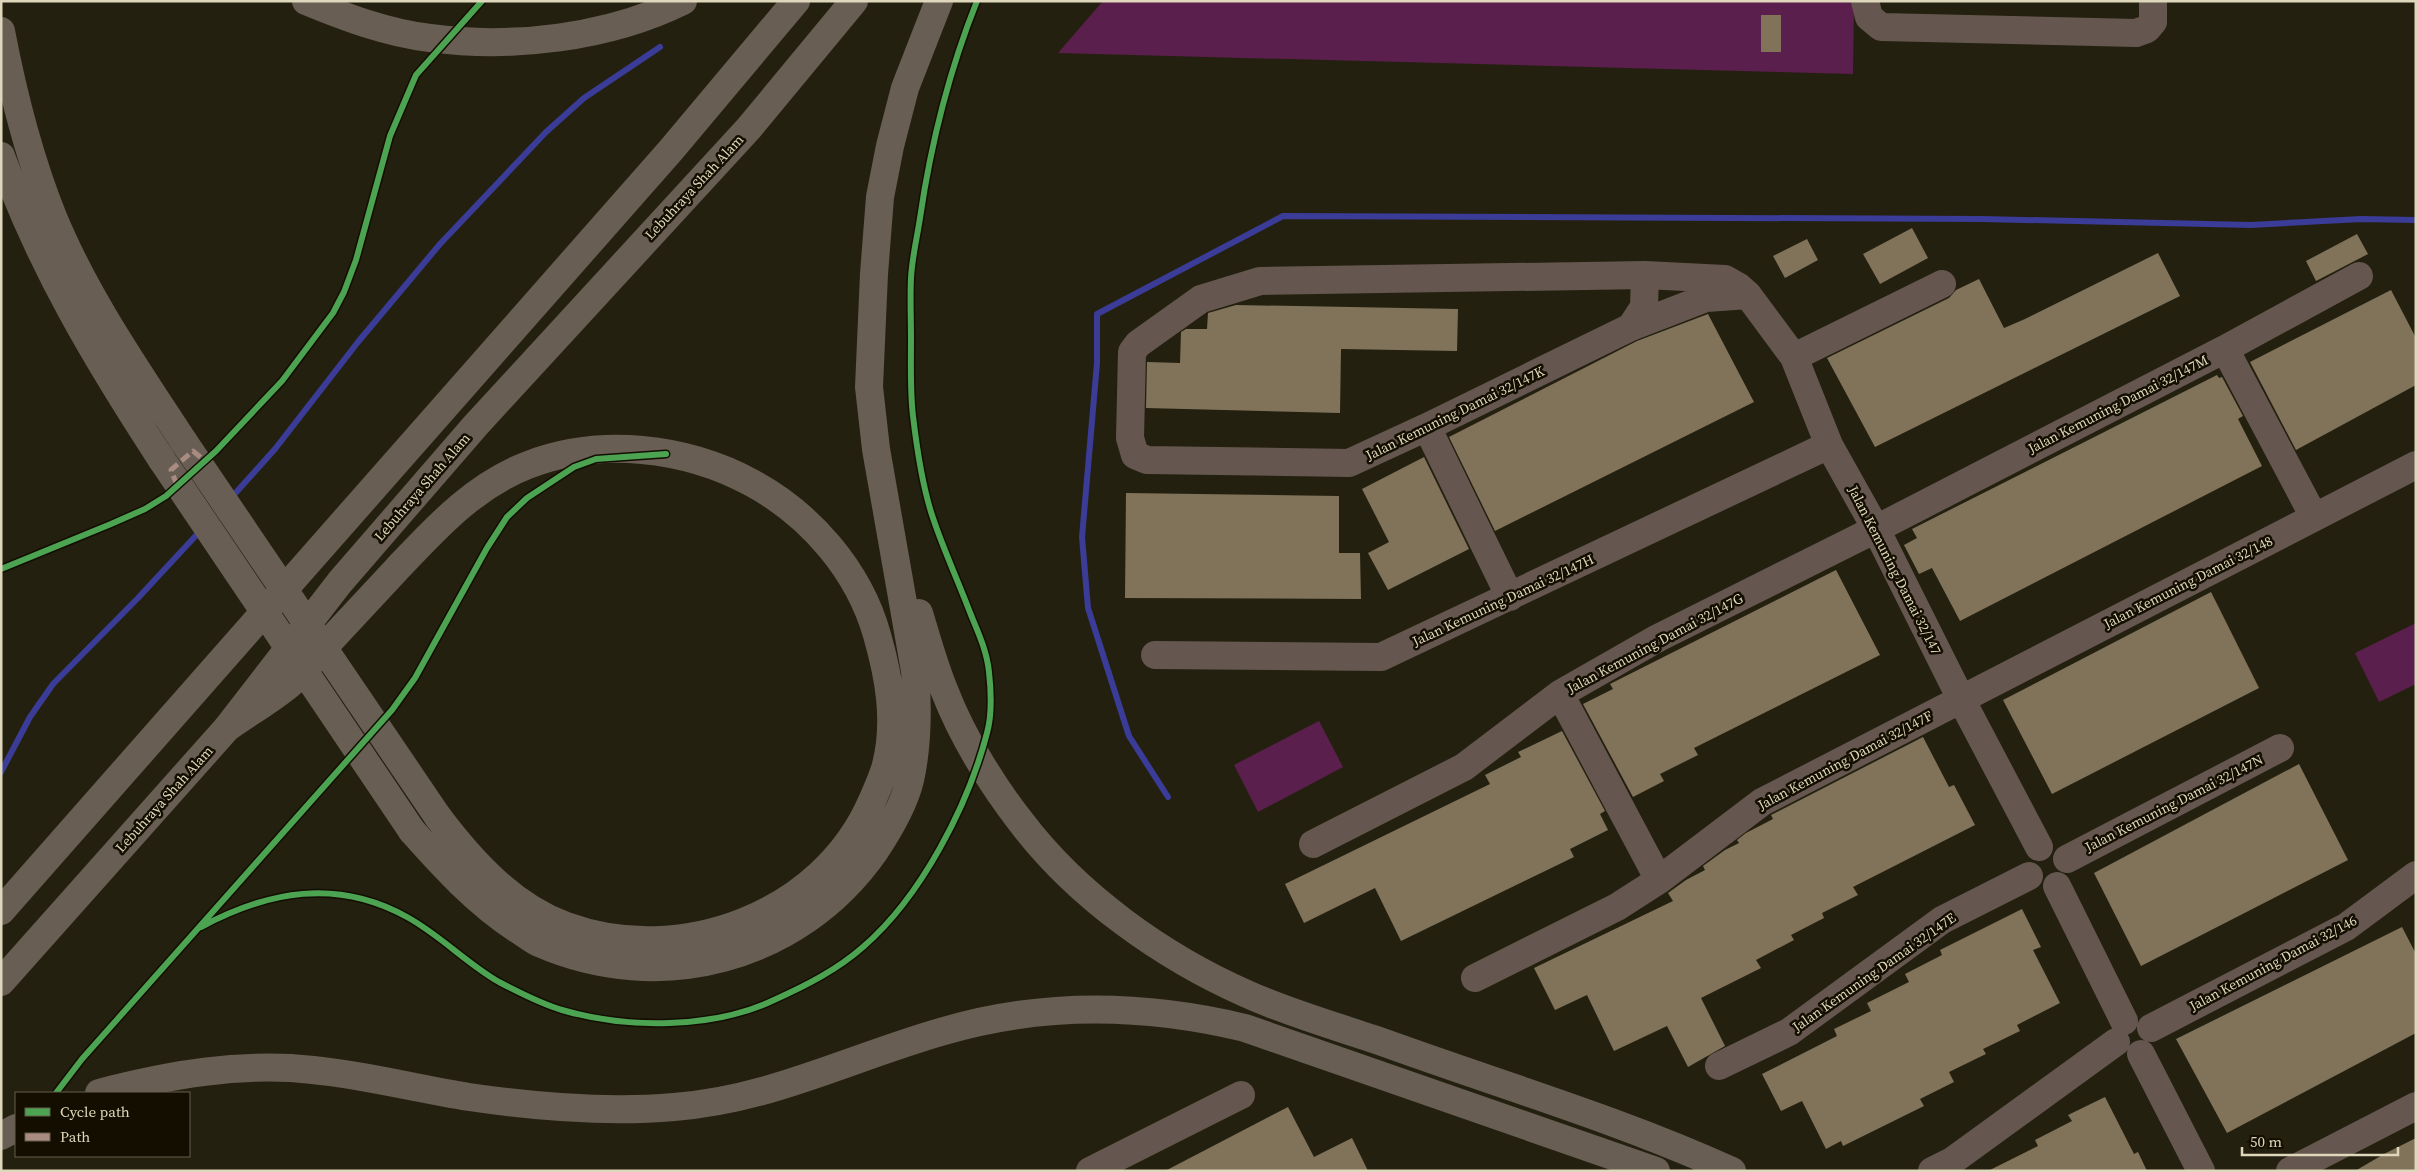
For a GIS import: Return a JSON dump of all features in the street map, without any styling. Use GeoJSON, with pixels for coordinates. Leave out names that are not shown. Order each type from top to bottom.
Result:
{"type":"FeatureCollection","features":[{"type":"Feature","properties":{"kind":"highway"},"geometry":{"type":"LineString","coordinates":[[306,1],[355,21],[429,38],[511,42],[586,34],[657,14],[683,1]]}},
{"type":"Feature","properties":{"kind":"highway"},"geometry":{"type":"LineString","coordinates":[[1,911],[671,150],[796,1]]}},
{"type":"Feature","properties":{"kind":"highway","name":"Lebuhraya Shah Alam"},"geometry":{"type":"LineString","coordinates":[[1,982],[227,728],[340,582],[481,419],[749,128],[854,1]]}},
{"type":"Feature","properties":{"kind":"highway"},"geometry":{"type":"LineString","coordinates":[[1,156],[27,224],[58,288],[102,367],[162,460],[412,831],[447,870],[491,912],[538,942],[584,958],[657,966],[696,965],[732,957],[772,941],[839,894],[862,868],[888,831],[910,781],[916,741],[917,696],[915,671],[876,449],[869,387],[874,274],[880,197],[890,146],[905,88],[939,1]]}},
{"type":"Feature","properties":{"kind":"highway"},"geometry":{"type":"LineString","coordinates":[[1,31],[17,106],[34,165],[54,218],[85,283],[184,442],[438,817],[476,864],[505,891],[532,910],[557,922],[600,936],[625,940],[650,942],[722,931],[758,917],[807,885],[848,843],[865,818],[886,768],[891,719],[886,664],[873,620],[846,568],[824,540],[800,517],[763,489],[730,471],[689,457],[650,451],[602,450],[568,455],[530,464],[500,478],[474,495],[442,521],[290,684],[227,728]]}},
{"type":"Feature","properties":{"kind":"highway"},"geometry":{"type":"LineString","coordinates":[[894,543],[945,692],[990,776],[1022,823],[1056,861],[1098,901],[1142,936],[1189,965],[1248,995],[1611,1122],[1685,1150],[1732,1171]]}},
{"type":"Feature","properties":{"kind":"highway"},"geometry":{"type":"LineString","coordinates":[[103,1092],[147,1080],[195,1072],[248,1068],[311,1070],[469,1097],[558,1108],[614,1110],[674,1107],[728,1101],[772,1090],[942,1031],[982,1021],[1048,1010],[1117,1009],[1199,1017],[1245,1028],[1656,1171]]}},
{"type":"Feature","properties":{"kind":"highway"},"geometry":{"type":"LineString","coordinates":[[1,1136],[15,1129]]}},
{"type":"Feature","properties":{"kind":"street"},"geometry":{"type":"LineString","coordinates":[[1865,1],[1869,17],[1881,27],[2136,33],[2147,29],[2153,22],[2153,1]]}},
{"type":"Feature","properties":{"kind":"street"},"geometry":{"type":"LineString","coordinates":[[1631,327],[1644,306],[1645,275]]}},
{"type":"Feature","properties":{"kind":"street","name":"Jalan Kemuning Damai 32/147"},"geometry":{"type":"LineString","coordinates":[[1147,460],[1134,455],[1130,438],[1132,352],[1138,344],[1201,299],[1260,281],[1645,275],[1726,278],[1748,295],[1794,357],[1830,445],[1876,529],[1961,699],[2039,847]]}},
{"type":"Feature","properties":{"kind":"street","name":"Jalan Kemuning Damai 32/147M"},"geometry":{"type":"LineString","coordinates":[[1876,529],[2226,349],[2359,276]]}},
{"type":"Feature","properties":{"kind":"street"},"geometry":{"type":"LineString","coordinates":[[1794,357],[1942,284]]}},
{"type":"Feature","properties":{"kind":"street","name":"Jalan Kemuning Damai 32/147K"},"geometry":{"type":"LineString","coordinates":[[1147,460],[1349,463],[1631,327],[1706,298],[1748,295]]}},
{"type":"Feature","properties":{"kind":"street"},"geometry":{"type":"LineString","coordinates":[[2226,349],[2314,517]]}},
{"type":"Feature","properties":{"kind":"street"},"geometry":{"type":"LineString","coordinates":[[1427,427],[1510,597]]}},
{"type":"Feature","properties":{"kind":"street","name":"Jalan Kemuning Damai 32/147H"},"geometry":{"type":"LineString","coordinates":[[1155,655],[1380,657],[1830,445]]}},
{"type":"Feature","properties":{"kind":"street","name":"Jalan Kemuning Damai 32/148"},"geometry":{"type":"LineString","coordinates":[[1961,699],[2416,465]]}},
{"type":"Feature","properties":{"kind":"street","name":"Jalan Kemuning Damai 32/147G"},"geometry":{"type":"LineString","coordinates":[[1312,844],[1464,767],[1560,694],[1658,638],[1876,529]]}},
{"type":"Feature","properties":{"kind":"street"},"geometry":{"type":"LineString","coordinates":[[1560,694],[1659,880]]}},
{"type":"Feature","properties":{"kind":"street","name":"Jalan Kemuning Damai 32/147F"},"geometry":{"type":"LineString","coordinates":[[1475,978],[1617,907],[1659,880],[1762,802],[1961,699]]}},
{"type":"Feature","properties":{"kind":"street","name":"Jalan Kemuning Damai 32/147N"},"geometry":{"type":"LineString","coordinates":[[2067,858],[2280,748]]}},
{"type":"Feature","properties":{"kind":"street"},"geometry":{"type":"LineString","coordinates":[[2046,846],[2059,849],[2067,858],[2068,871],[2062,882],[2057,886],[2044,887],[2032,881],[2029,876],[2027,863],[2034,851],[2039,847],[2046,846]]}},
{"type":"Feature","properties":{"kind":"street","name":"Jalan Kemuning Damai 32/146"},"geometry":{"type":"LineString","coordinates":[[2151,1028],[2346,927],[2416,875]]}},
{"type":"Feature","properties":{"kind":"street","name":"Jalan Kemuning Damai 32/147E"},"geometry":{"type":"LineString","coordinates":[[1719,1066],[1789,1032],[1942,920],[2029,876]]}},
{"type":"Feature","properties":{"kind":"street"},"geometry":{"type":"LineString","coordinates":[[1932,1171],[1952,1160],[2120,1031],[2128,1018],[2136,1017],[2143,1020],[2151,1028],[2152,1041],[2148,1049],[2142,1054],[2128,1055],[2122,1051],[2120,1031],[2057,886]]}},
{"type":"Feature","properties":{"kind":"street"},"geometry":{"type":"LineString","coordinates":[[2142,1054],[2201,1171]]}},
{"type":"Feature","properties":{"kind":"street"},"geometry":{"type":"LineString","coordinates":[[1090,1171],[1241,1096]]}},
{"type":"Feature","properties":{"kind":"street"},"geometry":{"type":"LineString","coordinates":[[2290,1171],[2416,1106]]}},
{"type":"Feature","properties":{"kind":"shaded area"},"geometry":{"type":"Polygon","coordinates":[[[1103,1],[1854,1],[1853,74],[1058,53],[1103,1]]]}},
{"type":"Feature","properties":{"kind":"shaded area"},"geometry":{"type":"Polygon","coordinates":[[[2416,623],[2416,684],[2379,702],[2355,653],[2416,623]]]}},
{"type":"Feature","properties":{"kind":"shaded area"},"geometry":{"type":"Polygon","coordinates":[[[1319,721],[1343,767],[1258,812],[1234,765],[1319,721]]]}},
{"type":"Feature","properties":{"kind":"building"},"geometry":{"type":"Polygon","coordinates":[[[1761,15],[1781,15],[1781,52],[1761,52],[1761,15]]]}},
{"type":"Feature","properties":{"kind":"building"},"geometry":{"type":"Polygon","coordinates":[[[1912,228],[1928,258],[1880,284],[1863,254],[1912,228]]]}},
{"type":"Feature","properties":{"kind":"building"},"geometry":{"type":"Polygon","coordinates":[[[2357,234],[2368,254],[2316,281],[2306,261],[2357,234]]]}},
{"type":"Feature","properties":{"kind":"building"},"geometry":{"type":"Polygon","coordinates":[[[1807,239],[1818,260],[1785,278],[1773,256],[1807,239]]]}},
{"type":"Feature","properties":{"kind":"building"},"geometry":{"type":"Polygon","coordinates":[[[2158,253],[2180,296],[1875,447],[1827,358],[1949,298],[1956,290],[1979,279],[2004,328],[2158,253]]]}},
{"type":"Feature","properties":{"kind":"building"},"geometry":{"type":"Polygon","coordinates":[[[2391,290],[2416,338],[2416,385],[2296,450],[2250,362],[2391,290]]]}},
{"type":"Feature","properties":{"kind":"building"},"geometry":{"type":"Polygon","coordinates":[[[1236,305],[1458,309],[1457,351],[1341,349],[1340,413],[1146,408],[1147,362],[1180,363],[1181,332],[1186,329],[1207,329],[1208,313],[1236,305]]]}},
{"type":"Feature","properties":{"kind":"building"},"geometry":{"type":"Polygon","coordinates":[[[1708,314],[1754,402],[1495,531],[1449,437],[1637,341],[1708,314]]]}},
{"type":"Feature","properties":{"kind":"building"},"geometry":{"type":"Polygon","coordinates":[[[2217,375],[2219,378],[2222,377],[2243,416],[2238,419],[2262,466],[1960,621],[1932,568],[1919,574],[1904,545],[1917,538],[1912,529],[2217,375]]]}},
{"type":"Feature","properties":{"kind":"building"},"geometry":{"type":"Polygon","coordinates":[[[1424,457],[1469,549],[1388,590],[1368,553],[1389,542],[1362,489],[1424,457]]]}},
{"type":"Feature","properties":{"kind":"building"},"geometry":{"type":"Polygon","coordinates":[[[1126,493],[1339,496],[1339,553],[1360,553],[1361,599],[1125,598],[1126,493]]]}},
{"type":"Feature","properties":{"kind":"building"},"geometry":{"type":"Polygon","coordinates":[[[1836,570],[1880,655],[1694,748],[1698,755],[1660,774],[1664,781],[1633,797],[1583,704],[1613,689],[1610,684],[1836,570]]]}},
{"type":"Feature","properties":{"kind":"building"},"geometry":{"type":"Polygon","coordinates":[[[2211,592],[2259,688],[2052,794],[2003,700],[2211,592]]]}},
{"type":"Feature","properties":{"kind":"building"},"geometry":{"type":"Polygon","coordinates":[[[1562,731],[1605,811],[1600,814],[1608,830],[1570,849],[1574,857],[1401,941],[1375,888],[1304,923],[1285,884],[1490,784],[1485,775],[1521,757],[1518,752],[1562,731]]]}},
{"type":"Feature","properties":{"kind":"building"},"geometry":{"type":"Polygon","coordinates":[[[1923,737],[1949,787],[1954,785],[1975,825],[1853,887],[1858,895],[1822,913],[1824,918],[1791,935],[1794,940],[1756,960],[1761,968],[1701,998],[1725,1046],[1688,1067],[1667,1026],[1614,1051],[1587,995],[1555,1010],[1534,968],[1673,901],[1668,893],[1686,880],[1705,870],[1703,866],[1725,850],[1739,843],[1737,840],[1746,833],[1773,819],[1771,815],[1923,737]]]}},
{"type":"Feature","properties":{"kind":"building"},"geometry":{"type":"Polygon","coordinates":[[[2299,764],[2348,860],[2141,966],[2094,873],[2299,764]]]}},
{"type":"Feature","properties":{"kind":"building"},"geometry":{"type":"Polygon","coordinates":[[[2022,909],[2041,947],[2033,950],[2060,1003],[2017,1025],[2020,1031],[1983,1049],[1986,1054],[1949,1072],[1954,1082],[1920,1099],[1924,1106],[1843,1146],[1841,1141],[1826,1149],[1802,1101],[1781,1111],[1762,1074],[1837,1036],[1834,1029],[1871,1011],[1867,1003],[1909,982],[1905,974],[1942,955],[1940,950],[2022,909]]]}},
{"type":"Feature","properties":{"kind":"building"},"geometry":{"type":"Polygon","coordinates":[[[2402,927],[2416,954],[2416,1033],[2227,1133],[2176,1039],[2402,927]]]}},
{"type":"Feature","properties":{"kind":"building"},"geometry":{"type":"Polygon","coordinates":[[[2105,1097],[2134,1154],[2138,1152],[2147,1171],[1988,1171],[2038,1146],[2035,1140],[2072,1121],[2068,1115],[2105,1097]]]}},
{"type":"Feature","properties":{"kind":"building"},"geometry":{"type":"Polygon","coordinates":[[[1288,1107],[1314,1157],[1352,1138],[1368,1171],[1165,1171],[1288,1107]]]}},
{"type":"Feature","properties":{"kind":"building"},"geometry":{"type":"Polygon","coordinates":[[[2416,1138],[2416,1171],[2355,1171],[2384,1154],[2416,1138]]]}},
{"type":"Feature","properties":{"kind":"waterway"},"geometry":{"type":"LineString","coordinates":[[231,498],[275,449],[358,342],[440,244],[546,132],[584,98],[660,47]]}},
{"type":"Feature","properties":{"kind":"waterway"},"geometry":{"type":"LineString","coordinates":[[1168,797],[1129,736],[1088,608],[1082,537],[1097,363],[1097,314],[1283,216],[1982,219],[2251,225],[2361,219],[2416,220]]}},
{"type":"Feature","properties":{"kind":"waterway"},"geometry":{"type":"LineString","coordinates":[[1,772],[30,717],[53,684],[138,598],[202,529]]}},
{"type":"Feature","properties":{"kind":"marked path"},"geometry":{"type":"LineString","coordinates":[[177,485],[171,470],[193,451],[205,461]]}},
{"type":"Feature","properties":{"kind":"cycle path"},"geometry":{"type":"LineString","coordinates":[[1,569],[145,509],[166,496],[216,451],[282,381],[333,313],[344,292],[356,260],[390,136],[416,75],[482,1]]}},
{"type":"Feature","properties":{"kind":"cycle path"},"geometry":{"type":"LineString","coordinates":[[201,927],[252,905],[277,898],[303,894],[355,897],[381,905],[407,917],[431,932],[499,982],[530,998],[562,1010],[614,1021],[670,1023],[697,1021],[750,1010],[809,983],[832,970],[863,947],[904,903],[923,877],[955,820],[979,761],[989,726],[991,694],[985,650],[929,506],[916,442],[911,387],[911,278],[924,190],[942,108],[958,54],[977,1]]}},
{"type":"Feature","properties":{"kind":"cycle path"},"geometry":{"type":"LineString","coordinates":[[57,1092],[82,1059],[392,710],[415,678],[487,548],[507,517],[527,498],[574,467],[596,459],[666,454]]}}]}
